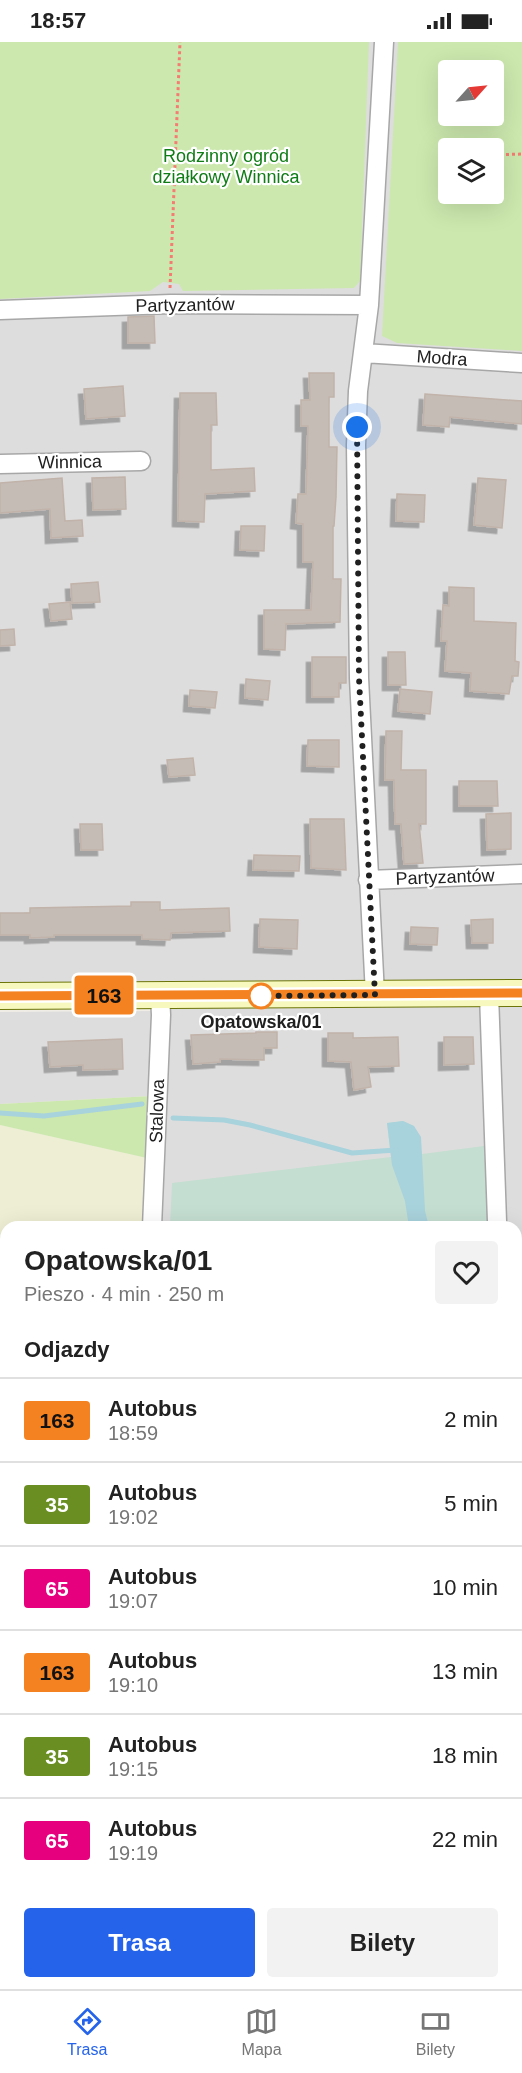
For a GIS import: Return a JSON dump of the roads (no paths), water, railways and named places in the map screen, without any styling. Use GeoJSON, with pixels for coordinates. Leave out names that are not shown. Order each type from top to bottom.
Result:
{"type":"FeatureCollection","features":[{"type":"Feature","properties":{"kind":"street"},"geometry":{"type":"LineString","coordinates":[[375,995],[359,678],[356,445],[369,305],[384,42]]}},
{"type":"Feature","properties":{"kind":"street","name":"Partyzantów"},"geometry":{"type":"LineString","coordinates":[[0,310],[171,304],[369,305]]}},
{"type":"Feature","properties":{"kind":"street","name":"Modra"},"geometry":{"type":"LineString","coordinates":[[363,353],[522,363]]}},
{"type":"Feature","properties":{"kind":"street","name":"Winnica"},"geometry":{"type":"LineString","coordinates":[[0,464],[141,461]]}},
{"type":"Feature","properties":{"kind":"street","name":"Partyzantów"},"geometry":{"type":"LineString","coordinates":[[368,880],[522,874]]}},
{"type":"Feature","properties":{"kind":"street"},"geometry":{"type":"LineString","coordinates":[[0,996],[522,993]]}},
{"type":"Feature","properties":{"kind":"street"},"geometry":{"type":"LineString","coordinates":[[489,994],[497,1221]]}},
{"type":"Feature","properties":{"kind":"street","name":"Stalowa"},"geometry":{"type":"LineString","coordinates":[[152,1221],[160,995]]}},
{"type":"Feature","properties":{"kind":"water"},"geometry":{"type":"Polygon","coordinates":[[[403,1121],[414,1126],[421,1137],[428,1221],[408,1221],[405,1201],[392,1165],[387,1123],[403,1121]]]}},
{"type":"Feature","properties":{"kind":"waterway"},"geometry":{"type":"LineString","coordinates":[[0,1113],[44,1116],[142,1104]]}},
{"type":"Feature","properties":{"kind":"waterway"},"geometry":{"type":"LineString","coordinates":[[173,1118],[224,1120],[250,1125],[352,1153],[396,1150]]}},
{"type":"Feature","properties":{"kind":"place","name":"Opatowska/01"},"geometry":{"type":"Point","coordinates":[261,996]}},
{"type":"Feature","properties":{"kind":"park label","name":"Rodzinny ogród działkowy Winnica"},"geometry":{"type":"Point","coordinates":[226,166]}}]}
